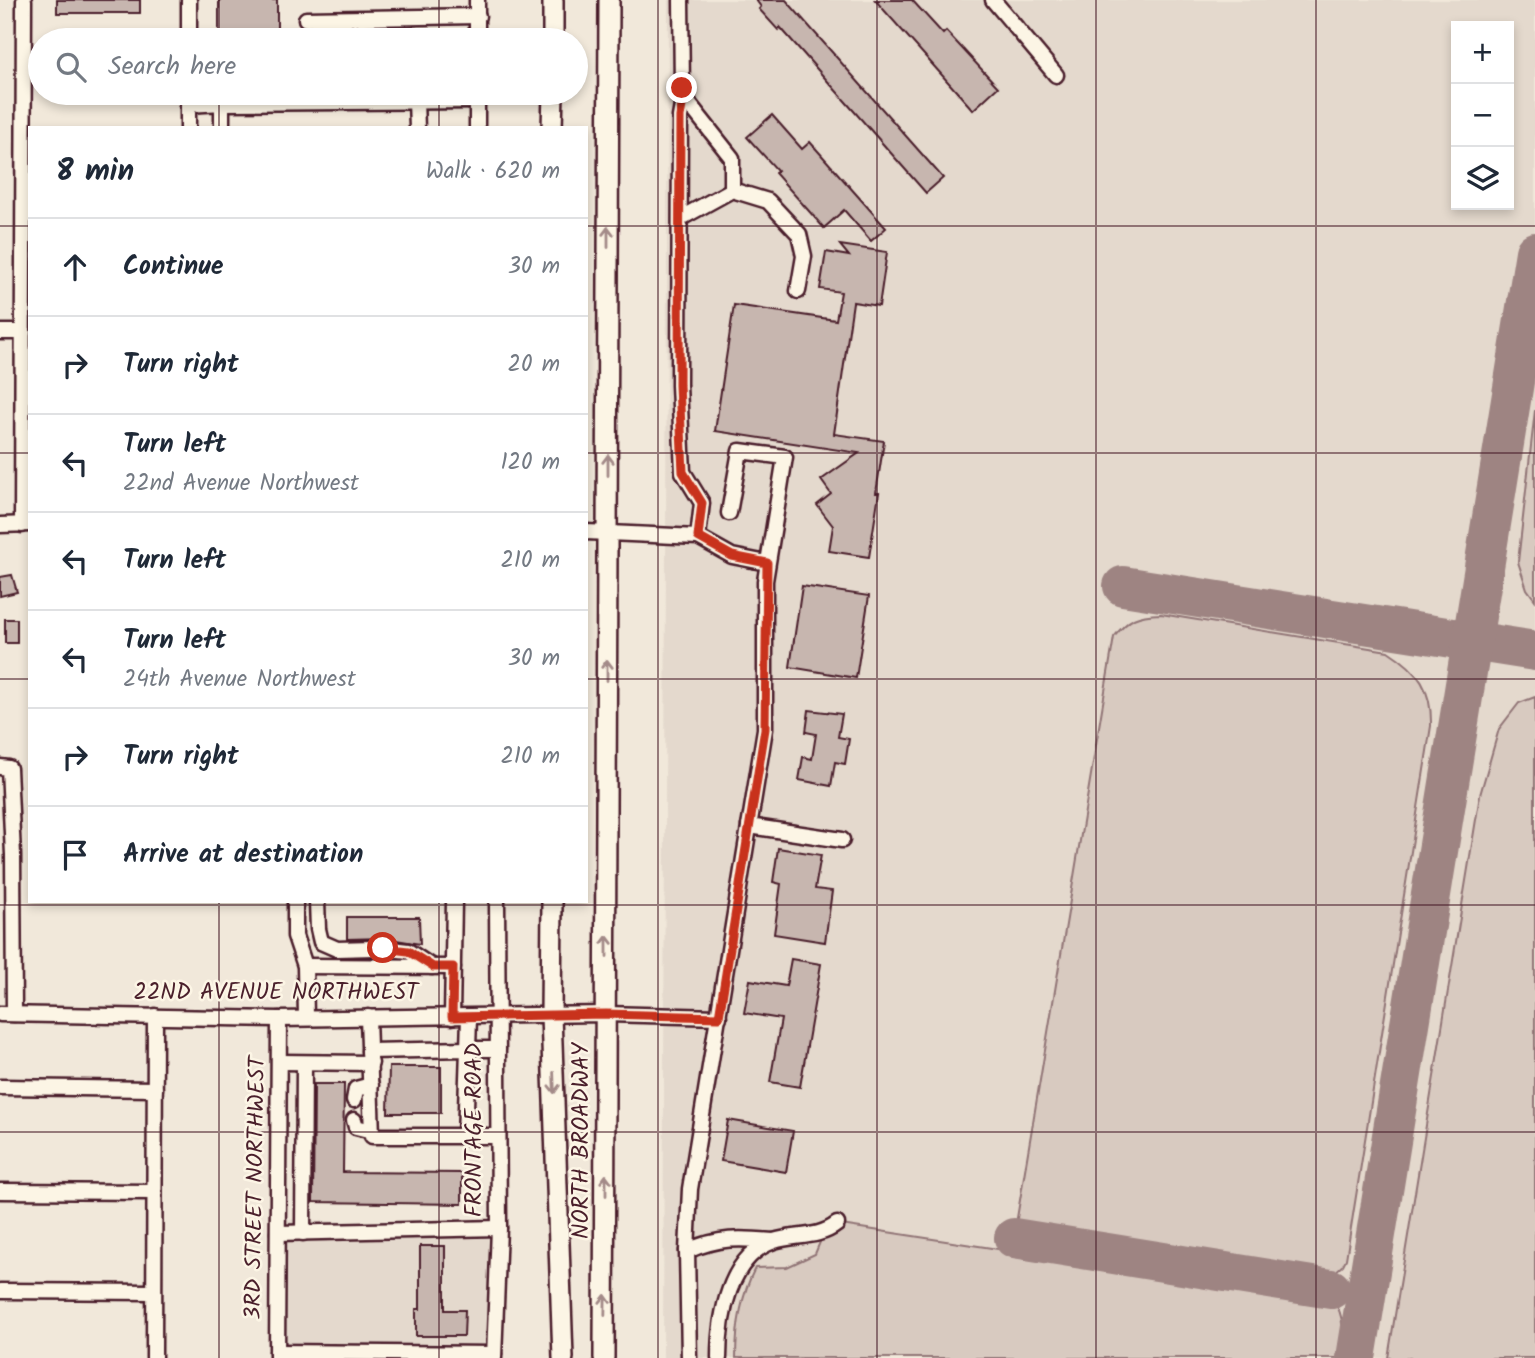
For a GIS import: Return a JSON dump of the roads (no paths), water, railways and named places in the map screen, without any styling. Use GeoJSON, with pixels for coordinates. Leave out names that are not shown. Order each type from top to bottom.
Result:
{"type":"FeatureCollection","features":[{"type":"Feature","properties":{"kind":"main road"},"geometry":{"type":"LineString","coordinates":[[552,28],[553,0]]}},
{"type":"Feature","properties":{"kind":"main road","name":"NORTH BROADWAY"},"geometry":{"type":"LineString","coordinates":[[604,1358],[609,0]]}},
{"type":"Feature","properties":{"kind":"main road"},"geometry":{"type":"LineString","coordinates":[[552,105],[552,126]]}},
{"type":"Feature","properties":{"kind":"main road","name":"NORTH BROADWAY"},"geometry":{"type":"LineString","coordinates":[[552,903],[551,1015],[563,1358]]}},
{"type":"Feature","properties":{"kind":"street"},"geometry":{"type":"LineString","coordinates":[[0,525],[26,524],[23,332],[24,0]]}},
{"type":"Feature","properties":{"kind":"street"},"geometry":{"type":"LineString","coordinates":[[189,0],[189,28]]}},
{"type":"Feature","properties":{"kind":"street"},"geometry":{"type":"LineString","coordinates":[[477,0],[478,28]]}},
{"type":"Feature","properties":{"kind":"street"},"geometry":{"type":"LineString","coordinates":[[681,0],[680,70],[684,94],[732,158],[732,190]]}},
{"type":"Feature","properties":{"kind":"street"},"geometry":{"type":"LineString","coordinates":[[993,0],[1056,75]]}},
{"type":"Feature","properties":{"kind":"street"},"geometry":{"type":"LineString","coordinates":[[306,19],[478,16]]}},
{"type":"Feature","properties":{"kind":"street"},"geometry":{"type":"LineString","coordinates":[[684,94],[680,117],[679,385],[683,472],[702,503],[698,537]]}},
{"type":"Feature","properties":{"kind":"street"},"geometry":{"type":"LineString","coordinates":[[188,105],[188,126]]}},
{"type":"Feature","properties":{"kind":"street"},"geometry":{"type":"LineString","coordinates":[[222,105],[222,126]]}},
{"type":"Feature","properties":{"kind":"street"},"geometry":{"type":"LineString","coordinates":[[416,105],[417,126]]}},
{"type":"Feature","properties":{"kind":"street"},"geometry":{"type":"LineString","coordinates":[[477,105],[477,126]]}},
{"type":"Feature","properties":{"kind":"street"},"geometry":{"type":"LineString","coordinates":[[681,218],[732,190],[768,201],[799,234],[804,256],[798,291]]}},
{"type":"Feature","properties":{"kind":"street"},"geometry":{"type":"LineString","coordinates":[[0,331],[23,332]]}},
{"type":"Feature","properties":{"kind":"street"},"geometry":{"type":"LineString","coordinates":[[689,1358],[687,1251],[691,1189],[765,729],[767,563],[785,457],[740,451],[729,513]]}},
{"type":"Feature","properties":{"kind":"street"},"geometry":{"type":"LineString","coordinates":[[588,532],[698,537],[732,556],[767,563]]}},
{"type":"Feature","properties":{"kind":"street"},"geometry":{"type":"LineString","coordinates":[[0,767],[9,768],[6,855],[7,1014]]}},
{"type":"Feature","properties":{"kind":"street"},"geometry":{"type":"LineString","coordinates":[[749,826],[842,840]]}},
{"type":"Feature","properties":{"kind":"street"},"geometry":{"type":"LineString","coordinates":[[295,903],[295,936],[305,966],[306,1017]]}},
{"type":"Feature","properties":{"kind":"street"},"geometry":{"type":"LineString","coordinates":[[317,903],[321,942],[337,949],[378,948],[408,951],[433,967]]}},
{"type":"Feature","properties":{"kind":"street"},"geometry":{"type":"LineString","coordinates":[[452,1017],[454,903]]}},
{"type":"Feature","properties":{"kind":"street","name":"FRONTAGE ROAD"},"geometry":{"type":"LineString","coordinates":[[494,1356],[499,1228],[497,903]]}},
{"type":"Feature","properties":{"kind":"street"},"geometry":{"type":"LineString","coordinates":[[305,966],[453,967]]}},
{"type":"Feature","properties":{"kind":"street","name":"22ND AVENUE NORTHWEST"},"geometry":{"type":"LineString","coordinates":[[7,1014],[279,1019],[606,1014],[719,1017]]}},
{"type":"Feature","properties":{"kind":"street"},"geometry":{"type":"LineString","coordinates":[[154,1358],[155,1016]]}},
{"type":"Feature","properties":{"kind":"street"},"geometry":{"type":"LineString","coordinates":[[368,1017],[372,1136],[498,1136]]}},
{"type":"Feature","properties":{"kind":"street"},"geometry":{"type":"LineString","coordinates":[[465,1137],[469,1017]]}},
{"type":"Feature","properties":{"kind":"street","name":"3RD STREET NORTHWEST"},"geometry":{"type":"LineString","coordinates":[[277,1355],[279,1019]]}},
{"type":"Feature","properties":{"kind":"street"},"geometry":{"type":"LineString","coordinates":[[280,1062],[304,1064],[468,1049],[498,1049]]}},
{"type":"Feature","properties":{"kind":"street"},"geometry":{"type":"LineString","coordinates":[[303,1233],[304,1064]]}},
{"type":"Feature","properties":{"kind":"street"},"geometry":{"type":"LineString","coordinates":[[354,1100],[356,1088],[371,1085]]}},
{"type":"Feature","properties":{"kind":"street"},"geometry":{"type":"LineString","coordinates":[[0,1087],[155,1089]]}},
{"type":"Feature","properties":{"kind":"street"},"geometry":{"type":"LineString","coordinates":[[354,1120],[356,1126],[372,1131]]}},
{"type":"Feature","properties":{"kind":"street"},"geometry":{"type":"LineString","coordinates":[[0,1191],[154,1192]]}},
{"type":"Feature","properties":{"kind":"street"},"geometry":{"type":"LineString","coordinates":[[687,1251],[708,1242],[735,1237],[773,1241],[816,1235],[828,1231],[836,1224]]}},
{"type":"Feature","properties":{"kind":"street"},"geometry":{"type":"LineString","coordinates":[[278,1233],[499,1228]]}},
{"type":"Feature","properties":{"kind":"street"},"geometry":{"type":"LineString","coordinates":[[719,1358],[723,1315],[729,1291],[739,1269],[752,1253],[773,1241]]}},
{"type":"Feature","properties":{"kind":"street"},"geometry":{"type":"LineString","coordinates":[[0,1291],[154,1292]]}},
{"type":"Feature","properties":{"kind":"street"},"geometry":{"type":"LineString","coordinates":[[277,1355],[494,1356]]}}]}
